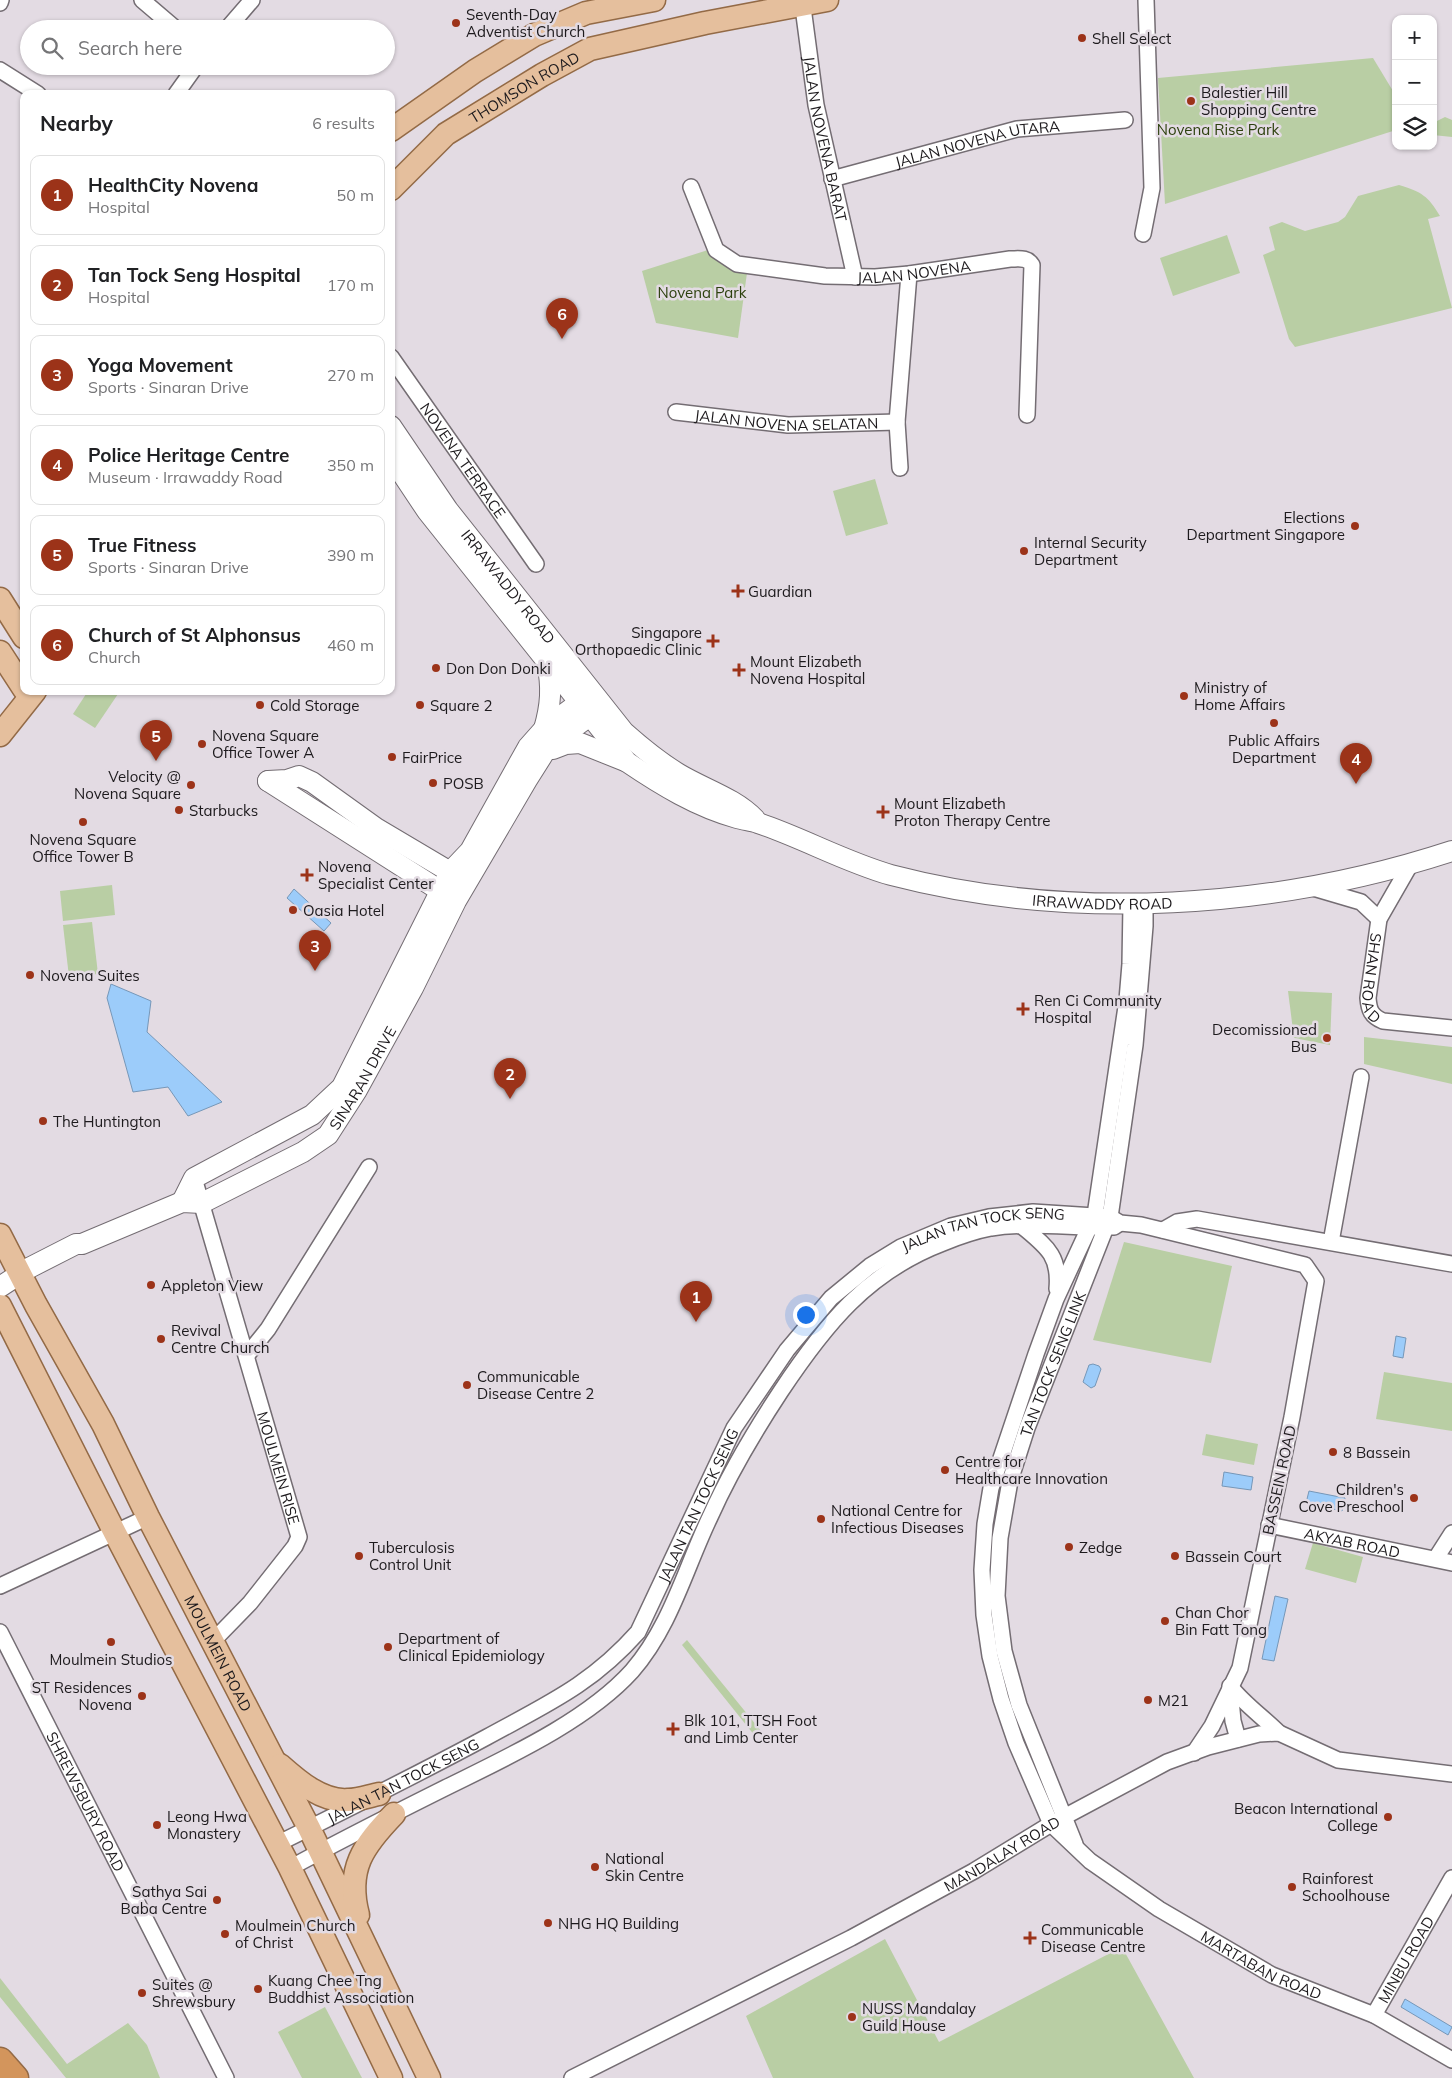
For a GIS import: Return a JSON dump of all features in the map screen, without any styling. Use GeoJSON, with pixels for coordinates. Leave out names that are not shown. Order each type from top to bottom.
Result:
{"type":"FeatureCollection","features":[{"type":"Feature","properties":{"kind":"highway"},"geometry":{"type":"LineString","coordinates":[[0,2061],[15,2078]]}},
{"type":"Feature","properties":{"kind":"main road"},"geometry":{"type":"LineString","coordinates":[[395,127],[511,48],[554,25],[584,6],[654,0]]}},
{"type":"Feature","properties":{"kind":"main road","name":"THOMSON ROAD"},"geometry":{"type":"LineString","coordinates":[[395,184],[446,134],[590,48],[802,2],[827,0]]}},
{"type":"Feature","properties":{"kind":"main road"},"geometry":{"type":"LineString","coordinates":[[0,599],[20,629]]}},
{"type":"Feature","properties":{"kind":"main road"},"geometry":{"type":"LineString","coordinates":[[20,637],[1,656],[20,682]]}},
{"type":"Feature","properties":{"kind":"main road"},"geometry":{"type":"LineString","coordinates":[[0,735],[27,695]]}},
{"type":"Feature","properties":{"kind":"main road","name":"MOULMEIN ROAD"},"geometry":{"type":"LineString","coordinates":[[0,1235],[103,1424],[148,1518],[310,1828],[429,2078]]}},
{"type":"Feature","properties":{"kind":"main road"},"geometry":{"type":"LineString","coordinates":[[0,1306],[115,1533],[290,1868],[391,2078]]}},
{"type":"Feature","properties":{"kind":"main road"},"geometry":{"type":"LineString","coordinates":[[272,1757],[299,1780],[328,1797],[347,1801],[379,1794]]}},
{"type":"Feature","properties":{"kind":"main road"},"geometry":{"type":"LineString","coordinates":[[367,1947],[354,1899],[354,1872],[374,1834],[394,1814]]}},
{"type":"Feature","properties":{"kind":"street"},"geometry":{"type":"LineString","coordinates":[[142,0],[165,20]]}},
{"type":"Feature","properties":{"kind":"street"},"geometry":{"type":"LineString","coordinates":[[235,20],[252,0]]}},
{"type":"Feature","properties":{"kind":"street"},"geometry":{"type":"LineString","coordinates":[[1143,234],[1152,188],[1146,0]]}},
{"type":"Feature","properties":{"kind":"street","name":"JALAN NOVENA BARAT"},"geometry":{"type":"LineString","coordinates":[[802,2],[816,105],[855,277]]}},
{"type":"Feature","properties":{"kind":"street"},"geometry":{"type":"LineString","coordinates":[[0,70],[32,90]]}},
{"type":"Feature","properties":{"kind":"street"},"geometry":{"type":"LineString","coordinates":[[179,90],[190,75]]}},
{"type":"Feature","properties":{"kind":"street","name":"JALAN NOVENA UTARA"},"geometry":{"type":"LineString","coordinates":[[832,179],[1017,130],[1125,120]]}},
{"type":"Feature","properties":{"kind":"street","name":"JALAN NOVENA"},"geometry":{"type":"LineString","coordinates":[[691,188],[716,250],[737,264],[825,276],[855,277],[909,274],[1010,259],[1022,258],[1030,262],[1032,265],[1027,415]]}},
{"type":"Feature","properties":{"kind":"street"},"geometry":{"type":"LineString","coordinates":[[900,468],[897,422],[909,274]]}},
{"type":"Feature","properties":{"kind":"street","name":"NOVENA TERRACE"},"geometry":{"type":"LineString","coordinates":[[395,363],[536,564]]}},
{"type":"Feature","properties":{"kind":"street","name":"JALAN NOVENA SELATAN"},"geometry":{"type":"LineString","coordinates":[[676,412],[788,425],[897,422]]}},
{"type":"Feature","properties":{"kind":"street","name":"IRRAWADDY ROAD"},"geometry":{"type":"LineString","coordinates":[[395,432],[448,510],[591,705],[627,762],[654,780],[694,802],[758,823],[861,865],[939,886],[1038,900],[1138,904],[1250,895],[1307,886],[1410,865],[1452,851]]}},
{"type":"Feature","properties":{"kind":"street","name":"IRRAWADDY ROAD"},"geometry":{"type":"LineString","coordinates":[[395,464],[433,518],[546,660],[591,705],[650,755],[680,774],[743,807],[758,823]]}},
{"type":"Feature","properties":{"kind":"street"},"geometry":{"type":"LineString","coordinates":[[544,729],[550,707],[551,684],[546,660]]}},
{"type":"Feature","properties":{"kind":"street","name":"SINARAN DRIVE"},"geometry":{"type":"LineString","coordinates":[[0,1287],[23,1280],[76,1244],[82,1244],[182,1202],[202,1203],[303,1152],[328,1135],[357,1090],[416,980],[448,896],[450,872],[470,851],[528,747],[544,729],[591,705]]}},
{"type":"Feature","properties":{"kind":"street","name":"SINARAN DRIVE"},"geometry":{"type":"LineString","coordinates":[[194,1178],[312,1115],[342,1087],[448,896],[468,882],[481,856],[544,754],[591,705]]}},
{"type":"Feature","properties":{"kind":"street"},"geometry":{"type":"LineString","coordinates":[[544,754],[574,742],[627,762]]}},
{"type":"Feature","properties":{"kind":"street"},"geometry":{"type":"LineString","coordinates":[[448,896],[268,781],[287,780],[299,776],[312,782],[376,828],[468,882]]}},
{"type":"Feature","properties":{"kind":"street","name":"SHAN ROAD"},"geometry":{"type":"LineString","coordinates":[[1410,865],[1379,919],[1368,998],[1370,1010],[1375,1018],[1383,1021],[1452,1028]]}},
{"type":"Feature","properties":{"kind":"street","name":"SHAN ROAD"},"geometry":{"type":"LineString","coordinates":[[1307,886],[1361,902],[1379,919]]}},
{"type":"Feature","properties":{"kind":"street","name":"TAN TOCK SENG LINK"},"geometry":{"type":"LineString","coordinates":[[1057,1821],[1019,1705],[1004,1651],[997,1596],[1000,1538],[1010,1481],[1027,1428],[1105,1222],[1130,964],[1138,904]]}},
{"type":"Feature","properties":{"kind":"street"},"geometry":{"type":"LineString","coordinates":[[1331,1242],[1361,1077]]}},
{"type":"Feature","properties":{"kind":"street"},"geometry":{"type":"LineString","coordinates":[[247,1355],[268,1329],[369,1167]]}},
{"type":"Feature","properties":{"kind":"street"},"geometry":{"type":"LineString","coordinates":[[182,1202],[194,1178]]}},
{"type":"Feature","properties":{"kind":"street","name":"MOULMEIN RISE"},"geometry":{"type":"LineString","coordinates":[[194,1178],[299,1537],[295,1546],[250,1603],[212,1642]]}},
{"type":"Feature","properties":{"kind":"street","name":"JALAN TAN TOCK SENG"},"geometry":{"type":"LineString","coordinates":[[277,1844],[379,1794],[564,1696],[616,1656],[638,1632],[644,1621],[674,1553],[734,1428],[787,1350],[831,1298],[870,1266],[900,1247],[951,1226],[989,1217],[1033,1212],[1163,1230],[1305,1265],[1311,1272]]}},
{"type":"Feature","properties":{"kind":"street"},"geometry":{"type":"LineString","coordinates":[[1163,1230],[1177,1222],[1197,1219],[1452,1264]]}},
{"type":"Feature","properties":{"kind":"street","name":"TAN TOCK SENG LINK"},"geometry":{"type":"LineString","coordinates":[[1057,1821],[1016,1742],[999,1691],[990,1656],[984,1615],[982,1570],[985,1524],[991,1488],[1056,1299],[1105,1222]]}},
{"type":"Feature","properties":{"kind":"street","name":"JALAN TAN TOCK SENG"},"geometry":{"type":"LineString","coordinates":[[290,1868],[488,1768],[549,1734],[591,1706],[630,1673],[646,1654],[669,1616],[708,1519],[750,1438],[825,1328],[854,1298],[877,1278],[920,1251],[991,1228],[1105,1222]]}},
{"type":"Feature","properties":{"kind":"street","name":"TAN TOCK SENG LINK"},"geometry":{"type":"LineString","coordinates":[[1023,1227],[1052,1254],[1058,1271],[1056,1299]]}},
{"type":"Feature","properties":{"kind":"street","name":"BASSEIN ROAD"},"geometry":{"type":"LineString","coordinates":[[1194,1753],[1212,1726],[1240,1668],[1292,1417],[1316,1281],[1311,1272]]}},
{"type":"Feature","properties":{"kind":"street"},"geometry":{"type":"LineString","coordinates":[[0,1586],[148,1518]]}},
{"type":"Feature","properties":{"kind":"street","name":"AKYAB ROAD"},"geometry":{"type":"LineString","coordinates":[[1269,1525],[1436,1558],[1452,1563]]}},
{"type":"Feature","properties":{"kind":"street"},"geometry":{"type":"LineString","coordinates":[[1436,1558],[1452,1533]]}},
{"type":"Feature","properties":{"kind":"street","name":"SHREWSBURY ROAD"},"geometry":{"type":"LineString","coordinates":[[0,1632],[226,2078]]}},
{"type":"Feature","properties":{"kind":"street"},"geometry":{"type":"LineString","coordinates":[[1230,1686],[1243,1702],[1254,1709],[1279,1733]]}},
{"type":"Feature","properties":{"kind":"street","name":"BASSEIN ROAD"},"geometry":{"type":"LineString","coordinates":[[1230,1686],[1232,1721],[1238,1739]]}},
{"type":"Feature","properties":{"kind":"street","name":"MANDALAY ROAD"},"geometry":{"type":"LineString","coordinates":[[572,2078],[852,1938],[966,1876],[1057,1821],[1167,1762],[1238,1739],[1258,1734],[1279,1733],[1338,1760],[1369,1766],[1452,1774]]}},
{"type":"Feature","properties":{"kind":"street","name":"MARTABAN ROAD"},"geometry":{"type":"LineString","coordinates":[[1057,1821],[1079,1852],[1160,1908],[1272,1975],[1374,2015],[1452,2060]]}},
{"type":"Feature","properties":{"kind":"street","name":"MINBU ROAD"},"geometry":{"type":"LineString","coordinates":[[1374,2015],[1452,1878]]}},
{"type":"Feature","properties":{"kind":"green space","name":"Novena Rise Park"},"geometry":{"type":"Polygon","coordinates":[[[1373,58],[1392,89],[1392,131],[1165,204],[1158,78],[1373,58]]]}},
{"type":"Feature","properties":{"kind":"green space"},"geometry":{"type":"Polygon","coordinates":[[[1445,117],[1452,120],[1452,137],[1437,135],[1437,121],[1445,117]]]}},
{"type":"Feature","properties":{"kind":"green space"},"geometry":{"type":"Polygon","coordinates":[[[1399,185],[1413,190],[1428,199],[1440,216],[1428,219],[1452,308],[1295,347],[1289,339],[1263,255],[1275,250],[1269,227],[1282,222],[1305,231],[1338,222],[1345,217],[1358,196],[1399,185]]]}},
{"type":"Feature","properties":{"kind":"green space"},"geometry":{"type":"Polygon","coordinates":[[[1227,235],[1240,273],[1173,296],[1160,258],[1227,235]]]}},
{"type":"Feature","properties":{"kind":"green space","name":"Novena Park"},"geometry":{"type":"Polygon","coordinates":[[[708,250],[747,273],[738,338],[656,323],[642,271],[708,250]]]}},
{"type":"Feature","properties":{"kind":"green space"},"geometry":{"type":"Polygon","coordinates":[[[875,479],[888,524],[846,536],[833,491],[875,479]]]}},
{"type":"Feature","properties":{"kind":"green space"},"geometry":{"type":"Polygon","coordinates":[[[85,695],[117,695],[95,728],[73,714],[85,695]]]}},
{"type":"Feature","properties":{"kind":"green space"},"geometry":{"type":"Polygon","coordinates":[[[112,885],[115,915],[63,921],[60,891],[112,885]]]}},
{"type":"Feature","properties":{"kind":"green space"},"geometry":{"type":"Polygon","coordinates":[[[92,922],[98,974],[69,977],[63,925],[92,922]]]}},
{"type":"Feature","properties":{"kind":"green space"},"geometry":{"type":"Polygon","coordinates":[[[1288,991],[1332,993],[1330,1045],[1294,1038],[1288,991]]]}},
{"type":"Feature","properties":{"kind":"green space"},"geometry":{"type":"Polygon","coordinates":[[[1364,1037],[1452,1047],[1452,1084],[1364,1064],[1364,1037]]]}},
{"type":"Feature","properties":{"kind":"green space"},"geometry":{"type":"Polygon","coordinates":[[[1124,1242],[1232,1266],[1211,1363],[1093,1340],[1124,1242]]]}},
{"type":"Feature","properties":{"kind":"green space"},"geometry":{"type":"Polygon","coordinates":[[[1384,1372],[1452,1383],[1452,1431],[1376,1419],[1384,1372]]]}},
{"type":"Feature","properties":{"kind":"green space"},"geometry":{"type":"Polygon","coordinates":[[[1206,1434],[1258,1444],[1254,1465],[1202,1455],[1206,1434]]]}},
{"type":"Feature","properties":{"kind":"green space"},"geometry":{"type":"Polygon","coordinates":[[[1313,1543],[1363,1557],[1356,1583],[1305,1569],[1313,1543]]]}},
{"type":"Feature","properties":{"kind":"green space"},"geometry":{"type":"Polygon","coordinates":[[[687,1640],[761,1731],[755,1736],[682,1645],[687,1640]]]}},
{"type":"Feature","properties":{"kind":"green space"},"geometry":{"type":"Polygon","coordinates":[[[885,1939],[939,2042],[1122,1947],[1194,2078],[773,2078],[746,2016],[885,1939]]]}},
{"type":"Feature","properties":{"kind":"green space"},"geometry":{"type":"Polygon","coordinates":[[[0,1978],[67,2064],[128,2023],[147,2045],[160,2078],[66,2078],[0,1997],[0,1978]]]}},
{"type":"Feature","properties":{"kind":"green space"},"geometry":{"type":"Polygon","coordinates":[[[325,2007],[362,2078],[302,2078],[278,2032],[325,2007]]]}},
{"type":"Feature","properties":{"kind":"water"},"geometry":{"type":"Polygon","coordinates":[[[294,889],[331,923],[324,931],[287,898],[294,889]]]}},
{"type":"Feature","properties":{"kind":"water"},"geometry":{"type":"Polygon","coordinates":[[[111,984],[151,1001],[147,1032],[222,1102],[188,1116],[168,1087],[133,1092],[107,998],[111,984]]]}},
{"type":"Feature","properties":{"kind":"water"},"geometry":{"type":"Polygon","coordinates":[[[1396,1336],[1406,1338],[1403,1358],[1393,1356],[1396,1336]]]}},
{"type":"Feature","properties":{"kind":"water"},"geometry":{"type":"Polygon","coordinates":[[[1093,1364],[1101,1369],[1095,1386],[1091,1388],[1083,1382],[1089,1365],[1093,1364]]]}},
{"type":"Feature","properties":{"kind":"water"},"geometry":{"type":"Polygon","coordinates":[[[1224,1472],[1253,1477],[1251,1490],[1222,1486],[1224,1472]]]}},
{"type":"Feature","properties":{"kind":"water"},"geometry":{"type":"Polygon","coordinates":[[[1309,1491],[1345,1498],[1342,1511],[1306,1503],[1309,1491]]]}},
{"type":"Feature","properties":{"kind":"water"},"geometry":{"type":"Polygon","coordinates":[[[1275,1596],[1288,1599],[1274,1661],[1262,1659],[1275,1596]]]}},
{"type":"Feature","properties":{"kind":"water"},"geometry":{"type":"Polygon","coordinates":[[[1405,1999],[1452,2027],[1448,2035],[1401,2007],[1405,1999]]]}},
{"type":"Feature","properties":{"kind":"place","name":"Seventh-Day Adventist Church"},"geometry":{"type":"Point","coordinates":[456,23]}},
{"type":"Feature","properties":{"kind":"place","name":"Shell Select"},"geometry":{"type":"Point","coordinates":[1082,38]}},
{"type":"Feature","properties":{"kind":"place","name":"Balestier Hill Shopping Centre"},"geometry":{"type":"Point","coordinates":[1191,101]}},
{"type":"Feature","properties":{"kind":"place","name":"Church of St Alphonsus"},"geometry":{"type":"Point","coordinates":[562,339]}},
{"type":"Feature","properties":{"kind":"place","name":"Elections Department Singapore"},"geometry":{"type":"Point","coordinates":[1355,526]}},
{"type":"Feature","properties":{"kind":"place","name":"Internal Security Department"},"geometry":{"type":"Point","coordinates":[1024,551]}},
{"type":"Feature","properties":{"kind":"place","name":"Guardian"},"geometry":{"type":"Point","coordinates":[738,591]}},
{"type":"Feature","properties":{"kind":"place","name":"Singapore Orthopaedic Clinic"},"geometry":{"type":"Point","coordinates":[713,641]}},
{"type":"Feature","properties":{"kind":"place","name":"Don Don Donki"},"geometry":{"type":"Point","coordinates":[436,668]}},
{"type":"Feature","properties":{"kind":"place","name":"Mount Elizabeth Novena Hospital"},"geometry":{"type":"Point","coordinates":[739,670]}},
{"type":"Feature","properties":{"kind":"place","name":"Ministry of Home Affairs"},"geometry":{"type":"Point","coordinates":[1184,696]}},
{"type":"Feature","properties":{"kind":"place","name":"Cold Storage"},"geometry":{"type":"Point","coordinates":[260,705]}},
{"type":"Feature","properties":{"kind":"place","name":"Square 2"},"geometry":{"type":"Point","coordinates":[420,705]}},
{"type":"Feature","properties":{"kind":"place","name":"Public Affairs Department"},"geometry":{"type":"Point","coordinates":[1274,723]}},
{"type":"Feature","properties":{"kind":"place","name":"Novena Square Office Tower A"},"geometry":{"type":"Point","coordinates":[202,744]}},
{"type":"Feature","properties":{"kind":"place","name":"FairPrice"},"geometry":{"type":"Point","coordinates":[392,757]}},
{"type":"Feature","properties":{"kind":"place","name":"True Fitness"},"geometry":{"type":"Point","coordinates":[156,761]}},
{"type":"Feature","properties":{"kind":"place","name":"POSB"},"geometry":{"type":"Point","coordinates":[433,783]}},
{"type":"Feature","properties":{"kind":"place","name":"Police Heritage Centre"},"geometry":{"type":"Point","coordinates":[1356,784]}},
{"type":"Feature","properties":{"kind":"place","name":"Velocity @ Novena Square"},"geometry":{"type":"Point","coordinates":[191,785]}},
{"type":"Feature","properties":{"kind":"place","name":"Starbucks"},"geometry":{"type":"Point","coordinates":[179,810]}},
{"type":"Feature","properties":{"kind":"place","name":"Mount Elizabeth Proton Therapy Centre"},"geometry":{"type":"Point","coordinates":[883,812]}},
{"type":"Feature","properties":{"kind":"place","name":"Novena Square Office Tower B"},"geometry":{"type":"Point","coordinates":[83,822]}},
{"type":"Feature","properties":{"kind":"place","name":"Novena Specialist Center"},"geometry":{"type":"Point","coordinates":[307,875]}},
{"type":"Feature","properties":{"kind":"place","name":"Oasia Hotel"},"geometry":{"type":"Point","coordinates":[293,910]}},
{"type":"Feature","properties":{"kind":"place","name":"Yoga Movement"},"geometry":{"type":"Point","coordinates":[315,971]}},
{"type":"Feature","properties":{"kind":"place","name":"Novena Suites"},"geometry":{"type":"Point","coordinates":[30,975]}},
{"type":"Feature","properties":{"kind":"place","name":"Ren Ci Community Hospital"},"geometry":{"type":"Point","coordinates":[1023,1009]}},
{"type":"Feature","properties":{"kind":"place","name":"Decomissioned Bus"},"geometry":{"type":"Point","coordinates":[1327,1038]}},
{"type":"Feature","properties":{"kind":"place","name":"Tan Tock Seng Hospital"},"geometry":{"type":"Point","coordinates":[510,1099]}},
{"type":"Feature","properties":{"kind":"place","name":"The Huntington"},"geometry":{"type":"Point","coordinates":[43,1121]}},
{"type":"Feature","properties":{"kind":"place","name":"Appleton View"},"geometry":{"type":"Point","coordinates":[151,1285]}},
{"type":"Feature","properties":{"kind":"place","name":"HealthCity Novena"},"geometry":{"type":"Point","coordinates":[696,1322]}},
{"type":"Feature","properties":{"kind":"place","name":"Revival Centre Church"},"geometry":{"type":"Point","coordinates":[161,1339]}},
{"type":"Feature","properties":{"kind":"place","name":"Communicable Disease Centre 2"},"geometry":{"type":"Point","coordinates":[467,1385]}},
{"type":"Feature","properties":{"kind":"place","name":"8 Bassein"},"geometry":{"type":"Point","coordinates":[1333,1452]}},
{"type":"Feature","properties":{"kind":"place","name":"Centre for Healthcare Innovation"},"geometry":{"type":"Point","coordinates":[945,1470]}},
{"type":"Feature","properties":{"kind":"place","name":"Children's Cove Preschool"},"geometry":{"type":"Point","coordinates":[1414,1498]}},
{"type":"Feature","properties":{"kind":"place","name":"National Centre for Infectious Diseases"},"geometry":{"type":"Point","coordinates":[821,1519]}},
{"type":"Feature","properties":{"kind":"place","name":"Zedge"},"geometry":{"type":"Point","coordinates":[1069,1547]}},
{"type":"Feature","properties":{"kind":"place","name":"Tuberculosis Control Unit"},"geometry":{"type":"Point","coordinates":[359,1556]}},
{"type":"Feature","properties":{"kind":"place","name":"Bassein Court"},"geometry":{"type":"Point","coordinates":[1175,1556]}},
{"type":"Feature","properties":{"kind":"place","name":"Chan Chor Bin Fatt Tong"},"geometry":{"type":"Point","coordinates":[1165,1621]}},
{"type":"Feature","properties":{"kind":"place","name":"Moulmein Studios"},"geometry":{"type":"Point","coordinates":[111,1642]}},
{"type":"Feature","properties":{"kind":"place","name":"Department of Clinical Epidemiology"},"geometry":{"type":"Point","coordinates":[388,1647]}},
{"type":"Feature","properties":{"kind":"place","name":"ST Residences Novena"},"geometry":{"type":"Point","coordinates":[142,1696]}},
{"type":"Feature","properties":{"kind":"place","name":"M21"},"geometry":{"type":"Point","coordinates":[1148,1700]}},
{"type":"Feature","properties":{"kind":"place","name":"Blk 101, TTSH Foot and Limb Center"},"geometry":{"type":"Point","coordinates":[673,1729]}},
{"type":"Feature","properties":{"kind":"place","name":"Beacon International College"},"geometry":{"type":"Point","coordinates":[1388,1817]}},
{"type":"Feature","properties":{"kind":"place","name":"Leong Hwa Monastery"},"geometry":{"type":"Point","coordinates":[157,1825]}},
{"type":"Feature","properties":{"kind":"place","name":"National Skin Centre"},"geometry":{"type":"Point","coordinates":[595,1867]}},
{"type":"Feature","properties":{"kind":"place","name":"Rainforest Schoolhouse"},"geometry":{"type":"Point","coordinates":[1292,1887]}},
{"type":"Feature","properties":{"kind":"place","name":"Sathya Sai Baba Centre"},"geometry":{"type":"Point","coordinates":[217,1900]}},
{"type":"Feature","properties":{"kind":"place","name":"NHG HQ Building"},"geometry":{"type":"Point","coordinates":[548,1923]}},
{"type":"Feature","properties":{"kind":"place","name":"Moulmein Church of Christ"},"geometry":{"type":"Point","coordinates":[225,1934]}},
{"type":"Feature","properties":{"kind":"place","name":"Communicable Disease Centre"},"geometry":{"type":"Point","coordinates":[1030,1938]}},
{"type":"Feature","properties":{"kind":"place","name":"Kuang Chee Tng Buddhist Association"},"geometry":{"type":"Point","coordinates":[258,1989]}},
{"type":"Feature","properties":{"kind":"place","name":"Suites @ Shrewsbury"},"geometry":{"type":"Point","coordinates":[142,1993]}},
{"type":"Feature","properties":{"kind":"place","name":"NUSS Mandalay Guild House"},"geometry":{"type":"Point","coordinates":[852,2017]}}]}
